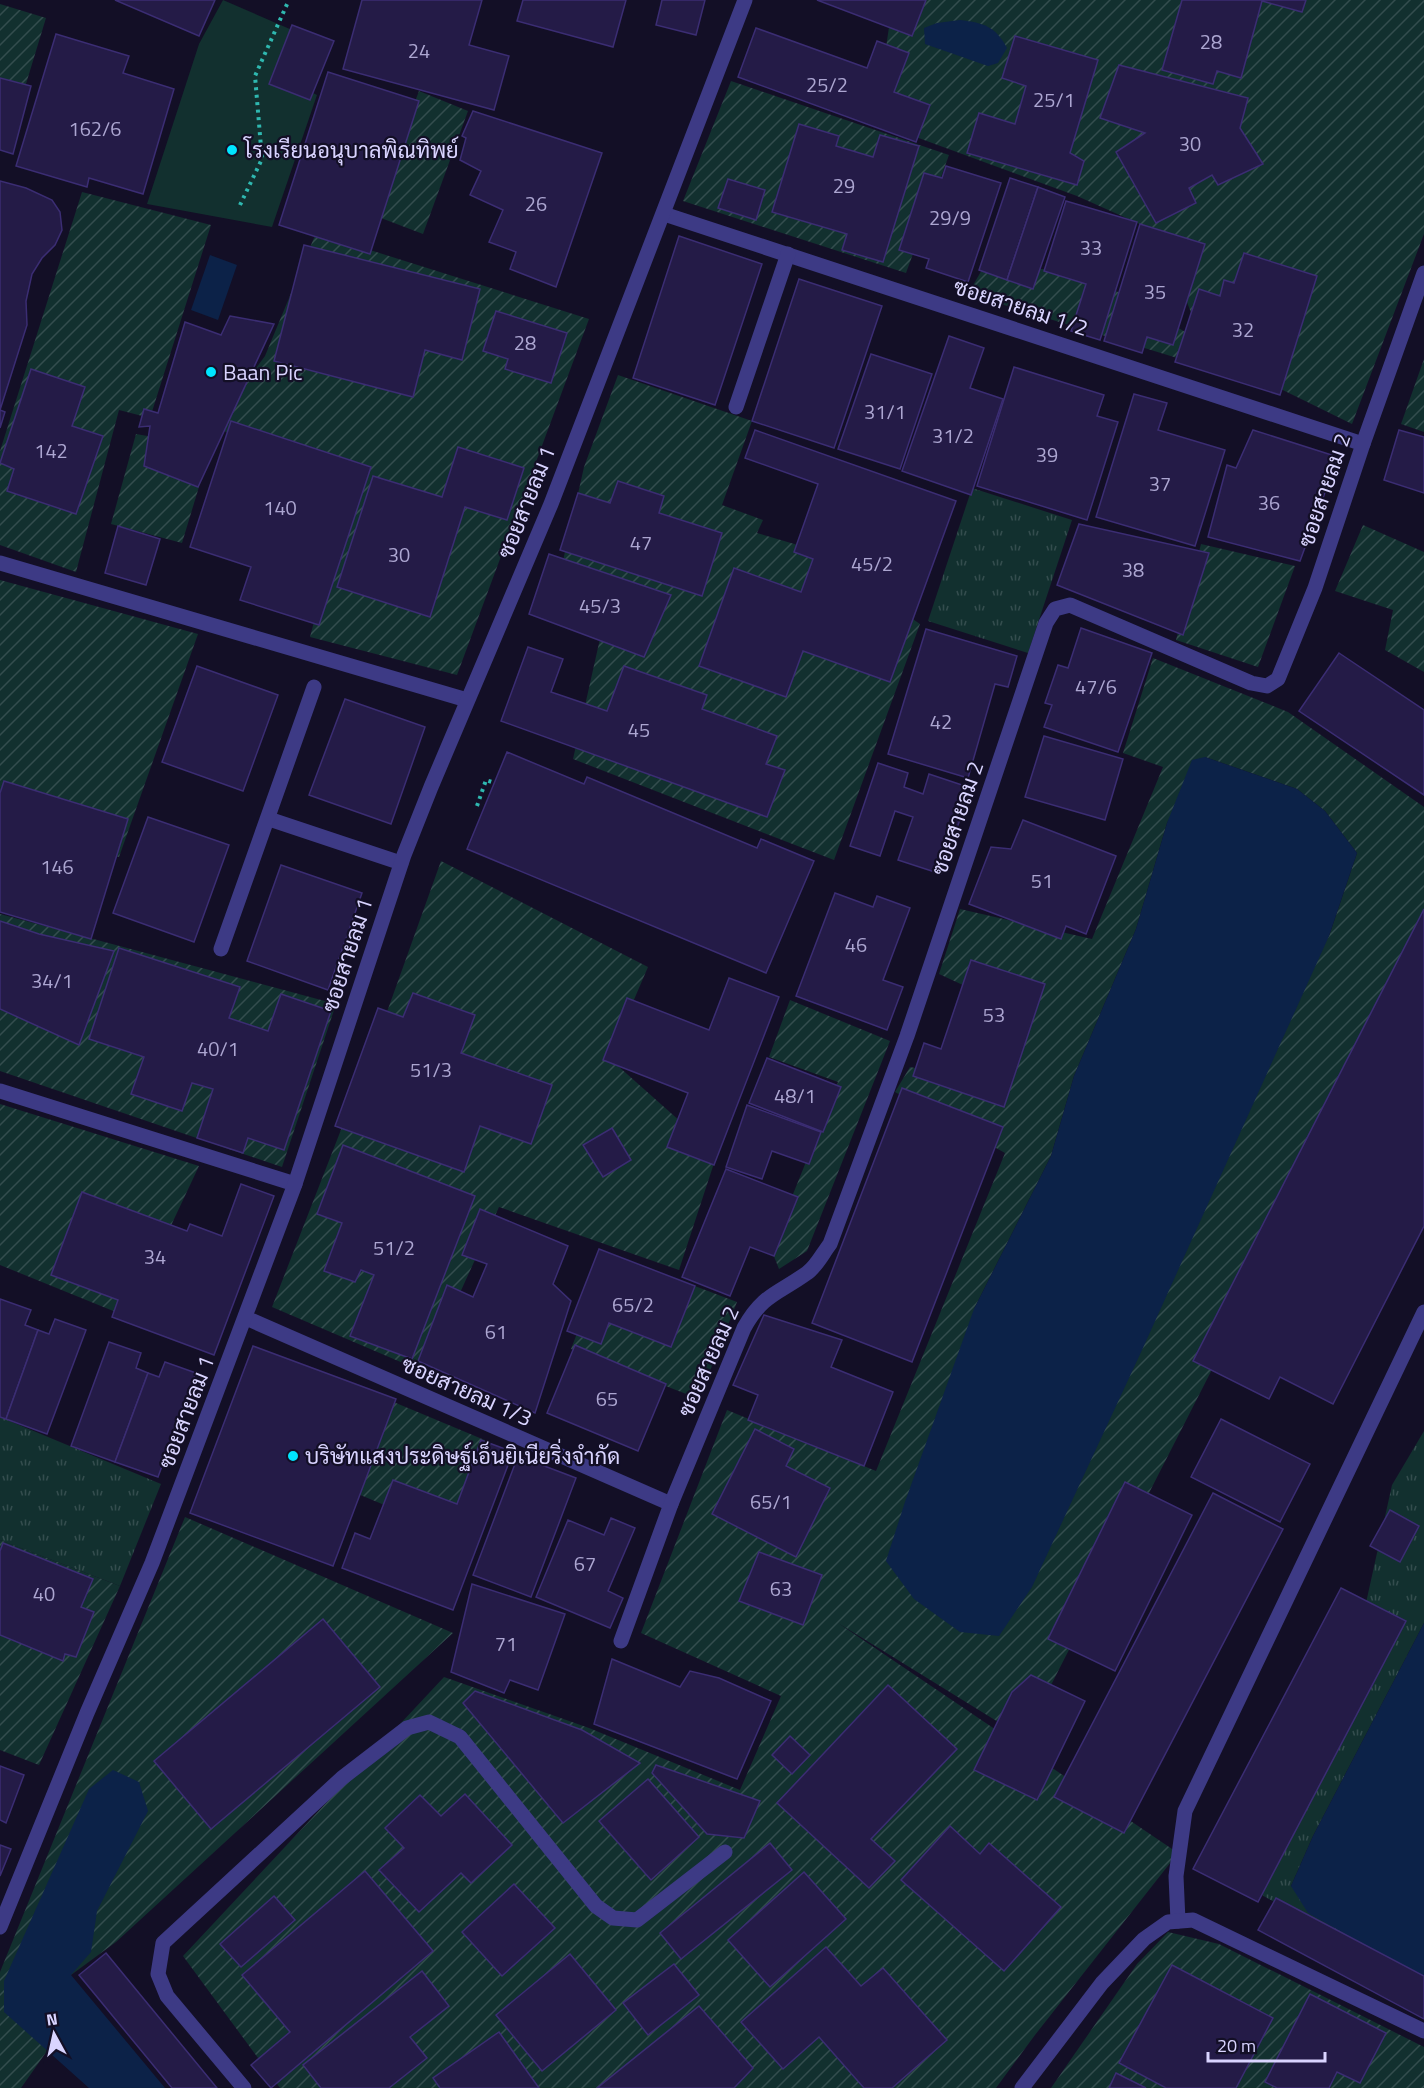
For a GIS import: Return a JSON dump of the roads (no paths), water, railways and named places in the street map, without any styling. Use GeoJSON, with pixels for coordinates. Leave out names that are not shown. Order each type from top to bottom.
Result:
{"type":"FeatureCollection","features":[{"type":"Feature","properties":{"kind":"street","name":"ซอยสายลม 1"},"geometry":{"type":"LineString","coordinates":[[0,1927],[87,1713],[152,1563],[295,1184],[401,863],[467,700],[551,504],[745,0]]}},
{"type":"Feature","properties":{"kind":"street","name":"ซอยสายลม 1/2"},"geometry":{"type":"LineString","coordinates":[[664,214],[1363,444]]}},
{"type":"Feature","properties":{"kind":"street"},"geometry":{"type":"LineString","coordinates":[[736,407],[788,254]]}},
{"type":"Feature","properties":{"kind":"street","name":"ซอยสายลม 2"},"geometry":{"type":"LineString","coordinates":[[621,1641],[670,1504],[753,1310],[766,1298],[809,1272],[830,1244],[907,1036],[1050,616],[1055,609],[1070,605],[1251,683],[1267,686],[1278,680],[1315,588],[1424,273]]}},
{"type":"Feature","properties":{"kind":"street"},"geometry":{"type":"LineString","coordinates":[[0,563],[467,700]]}},
{"type":"Feature","properties":{"kind":"street"},"geometry":{"type":"LineString","coordinates":[[222,949],[314,687]]}},
{"type":"Feature","properties":{"kind":"street"},"geometry":{"type":"LineString","coordinates":[[268,819],[401,863]]}},
{"type":"Feature","properties":{"kind":"street"},"geometry":{"type":"LineString","coordinates":[[0,1091],[295,1184]]}},
{"type":"Feature","properties":{"kind":"street"},"geometry":{"type":"LineString","coordinates":[[1178,1921],[1176,1876],[1185,1811],[1424,1312]]}},
{"type":"Feature","properties":{"kind":"street","name":"ซอยสายลม 1/3"},"geometry":{"type":"LineString","coordinates":[[246,1318],[670,1504]]}},
{"type":"Feature","properties":{"kind":"street"},"geometry":{"type":"LineString","coordinates":[[244,2088],[167,1996],[159,1974],[163,1943],[342,1778],[407,1728],[429,1722],[460,1737],[596,1906],[613,1918],[637,1920],[724,1852]]}},
{"type":"Feature","properties":{"kind":"street"},"geometry":{"type":"LineString","coordinates":[[1022,2088],[1102,1983],[1144,1939],[1168,1922],[1193,1920],[1424,2031]]}},
{"type":"Feature","properties":{"kind":"water"},"geometry":{"type":"Polygon","coordinates":[[[960,20],[982,24],[998,35],[1007,48],[998,63],[988,66],[925,44],[924,28],[937,23],[960,20]]]}},
{"type":"Feature","properties":{"kind":"water"},"geometry":{"type":"Polygon","coordinates":[[[210,255],[237,265],[218,320],[191,310],[210,255]]]}},
{"type":"Feature","properties":{"kind":"water"},"geometry":{"type":"Polygon","coordinates":[[[1205,757],[1297,789],[1325,811],[1357,853],[1329,936],[1032,1587],[999,1636],[960,1632],[914,1599],[886,1561],[974,1309],[1051,1156],[1074,1076],[1136,929],[1167,823],[1192,760],[1205,757]]]}},
{"type":"Feature","properties":{"kind":"water"},"geometry":{"type":"Polygon","coordinates":[[[1424,1623],[1424,1978],[1308,1913],[1291,1886],[1313,1836],[1424,1623]]]}},
{"type":"Feature","properties":{"kind":"water"},"geometry":{"type":"Polygon","coordinates":[[[113,1770],[139,1782],[148,1811],[97,1911],[91,1952],[71,1975],[165,2088],[89,2088],[4,2012],[4,1981],[89,1789],[113,1770]]]}},
{"type":"Feature","properties":{"kind":"place","name":"โรงเรียนอนุบาลพิณทิพย์"},"geometry":{"type":"Point","coordinates":[232,150]}},
{"type":"Feature","properties":{"kind":"place","name":"Baan Pic"},"geometry":{"type":"Point","coordinates":[211,372]}},
{"type":"Feature","properties":{"kind":"place","name":"บริษัทแสงประดิษฐ์เอ็นยิเนียริ่งจำกัด"},"geometry":{"type":"Point","coordinates":[293,1456]}}]}
